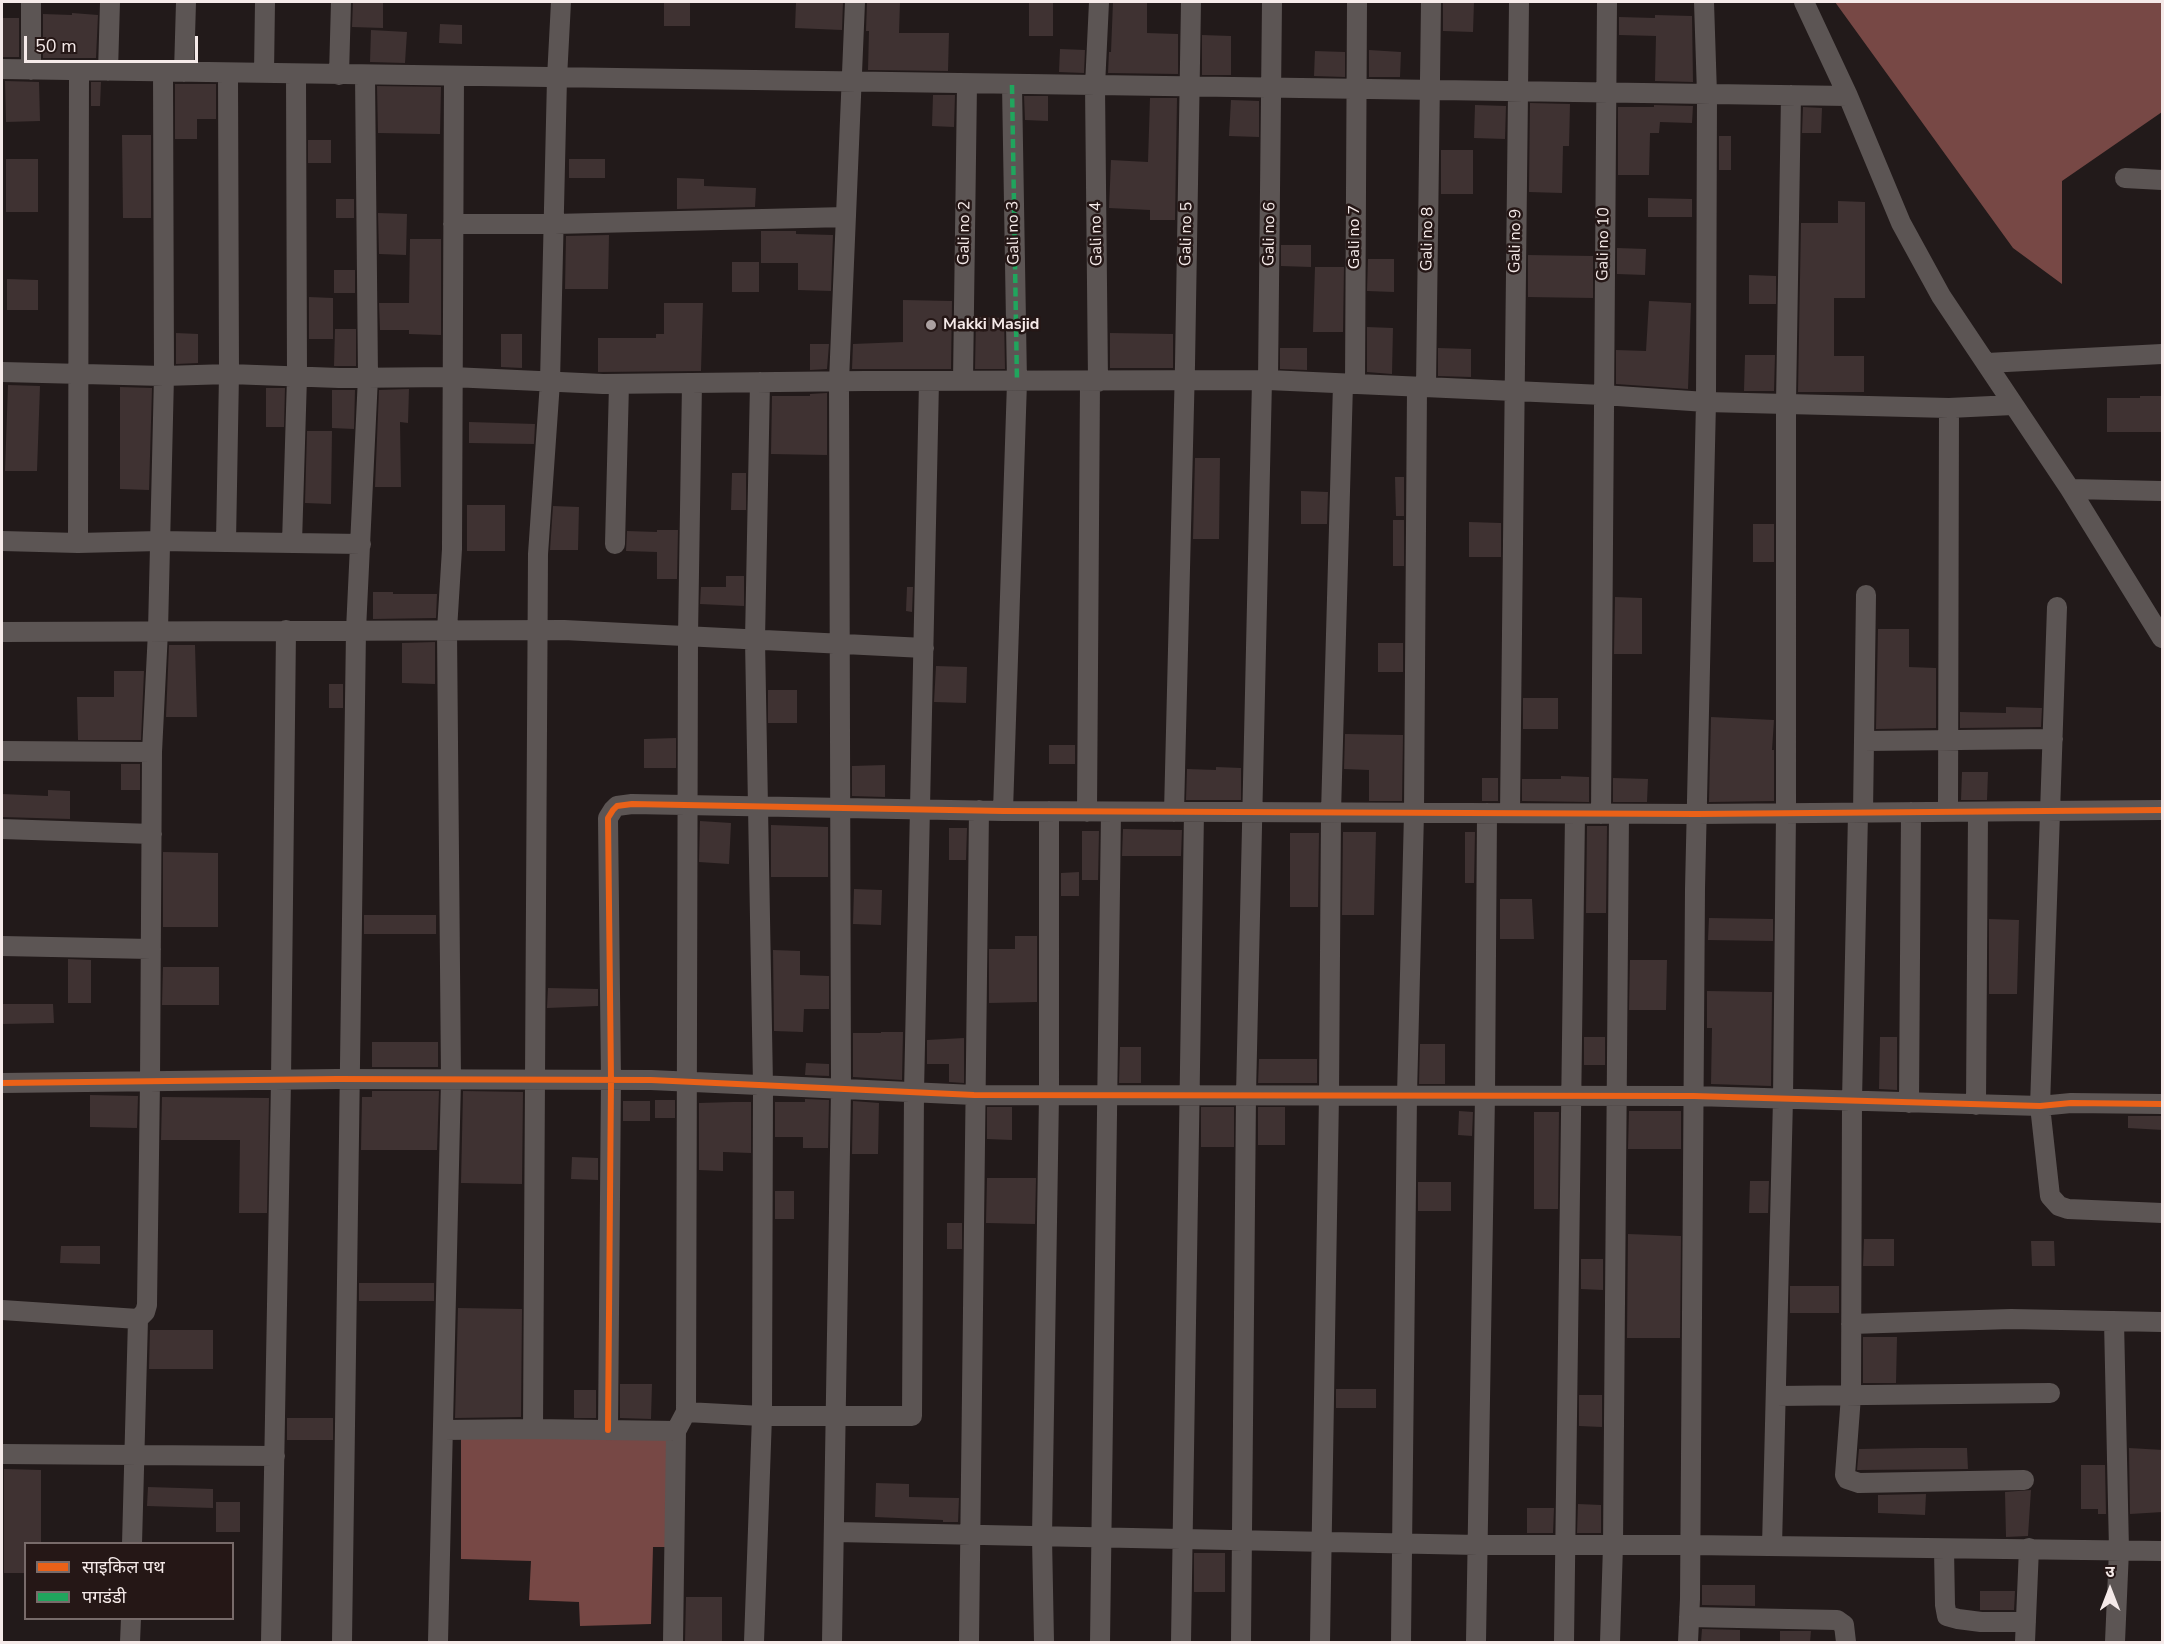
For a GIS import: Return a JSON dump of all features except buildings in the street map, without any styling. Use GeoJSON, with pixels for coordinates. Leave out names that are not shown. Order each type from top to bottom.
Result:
{"type":"FeatureCollection","features":[{"type":"Feature","properties":{"kind":"street"},"geometry":{"type":"LineString","coordinates":[[31,2],[31,70]]}},
{"type":"Feature","properties":{"kind":"street"},"geometry":{"type":"LineString","coordinates":[[108,71],[110,2]]}},
{"type":"Feature","properties":{"kind":"street"},"geometry":{"type":"LineString","coordinates":[[184,72],[186,2]]}},
{"type":"Feature","properties":{"kind":"street"},"geometry":{"type":"LineString","coordinates":[[264,73],[265,2]]}},
{"type":"Feature","properties":{"kind":"street"},"geometry":{"type":"LineString","coordinates":[[339,75],[341,2]]}},
{"type":"Feature","properties":{"kind":"street"},"geometry":{"type":"LineString","coordinates":[[533,1429],[538,554],[550,382],[561,2]]}},
{"type":"Feature","properties":{"kind":"street"},"geometry":{"type":"LineString","coordinates":[[832,1642],[841,1088],[839,381],[855,2]]}},
{"type":"Feature","properties":{"kind":"street","name":"Gali no 4"},"geometry":{"type":"LineString","coordinates":[[1087,812],[1094,382],[1095,86],[1099,2]]}},
{"type":"Feature","properties":{"kind":"street","name":"Gali no 5"},"geometry":{"type":"LineString","coordinates":[[1174,812],[1185,381],[1191,2]]}},
{"type":"Feature","properties":{"kind":"street","name":"Gali no 6"},"geometry":{"type":"LineString","coordinates":[[1241,1642],[1246,1095],[1265,380],[1272,2]]}},
{"type":"Feature","properties":{"kind":"street","name":"Gali no 7"},"geometry":{"type":"LineString","coordinates":[[1320,1642],[1331,813],[1349,384],[1357,2]]}},
{"type":"Feature","properties":{"kind":"street","name":"Gali no 8"},"geometry":{"type":"LineString","coordinates":[[1401,1642],[1407,1095],[1431,2]]}},
{"type":"Feature","properties":{"kind":"street","name":"Gali no 9"},"geometry":{"type":"LineString","coordinates":[[1510,813],[1519,2]]}},
{"type":"Feature","properties":{"kind":"street","name":"Gali no 10"},"geometry":{"type":"LineString","coordinates":[[1606,2],[1603,395],[1616,1095],[1613,1545],[1610,1642]]}},
{"type":"Feature","properties":{"kind":"street"},"geometry":{"type":"LineString","coordinates":[[1688,1642],[1697,814],[1706,402],[1707,94],[1704,2]]}},
{"type":"Feature","properties":{"kind":"street"},"geometry":{"type":"LineString","coordinates":[[1804,2],[1848,96],[1900,223],[1941,296],[2070,489],[2163,638]]}},
{"type":"Feature","properties":{"kind":"street"},"geometry":{"type":"LineString","coordinates":[[2,69],[1848,96]]}},
{"type":"Feature","properties":{"kind":"street"},"geometry":{"type":"LineString","coordinates":[[78,543],[79,71]]}},
{"type":"Feature","properties":{"kind":"street"},"geometry":{"type":"LineString","coordinates":[[132,1542],[138,1319],[145,1312],[147,1305],[152,752],[158,631],[164,376],[163,72]]}},
{"type":"Feature","properties":{"kind":"street"},"geometry":{"type":"LineString","coordinates":[[226,542],[230,374],[228,73]]}},
{"type":"Feature","properties":{"kind":"street"},"geometry":{"type":"LineString","coordinates":[[292,543],[297,377],[296,74]]}},
{"type":"Feature","properties":{"kind":"street"},"geometry":{"type":"LineString","coordinates":[[342,1642],[356,630],[368,377],[365,75]]}},
{"type":"Feature","properties":{"kind":"street"},"geometry":{"type":"LineString","coordinates":[[438,1642],[451,1079],[447,630],[452,549],[454,76]]}},
{"type":"Feature","properties":{"kind":"street","name":"Gali no 2"},"geometry":{"type":"LineString","coordinates":[[963,381],[967,84]]}},
{"type":"Feature","properties":{"kind":"street","name":"Gali no 3"},"geometry":{"type":"LineString","coordinates":[[1003,811],[1017,382],[1012,85]]}},
{"type":"Feature","properties":{"kind":"street"},"geometry":{"type":"LineString","coordinates":[[1773,1546],[1783,1098],[1786,403],[1791,95]]}},
{"type":"Feature","properties":{"kind":"street"},"geometry":{"type":"LineString","coordinates":[[2125,178],[2163,180]]}},
{"type":"Feature","properties":{"kind":"street"},"geometry":{"type":"LineString","coordinates":[[453,224],[846,217]]}},
{"type":"Feature","properties":{"kind":"street"},"geometry":{"type":"LineString","coordinates":[[2,352],[2,381]]}},
{"type":"Feature","properties":{"kind":"street"},"geometry":{"type":"LineString","coordinates":[[1987,363],[2163,354]]}},
{"type":"Feature","properties":{"kind":"street"},"geometry":{"type":"LineString","coordinates":[[2,372],[164,376],[230,374],[297,377],[452,377],[619,384],[1265,380],[1603,395],[1706,402],[1949,408],[2013,405]]}},
{"type":"Feature","properties":{"kind":"street"},"geometry":{"type":"LineString","coordinates":[[686,1412],[762,1416],[910,1417],[913,1414],[914,1092],[929,381]]}},
{"type":"Feature","properties":{"kind":"street"},"geometry":{"type":"LineString","coordinates":[[754,1642],[762,1416],[763,1085],[755,640],[760,382]]}},
{"type":"Feature","properties":{"kind":"street"},"geometry":{"type":"LineString","coordinates":[[673,1642],[676,1431],[686,1412],[688,636],[692,383]]}},
{"type":"Feature","properties":{"kind":"street"},"geometry":{"type":"LineString","coordinates":[[615,544],[619,384]]}},
{"type":"Feature","properties":{"kind":"street"},"geometry":{"type":"LineString","coordinates":[[1948,812],[1949,408]]}},
{"type":"Feature","properties":{"kind":"street"},"geometry":{"type":"LineString","coordinates":[[2070,489],[2163,491]]}},
{"type":"Feature","properties":{"kind":"street"},"geometry":{"type":"LineString","coordinates":[[2,541],[361,544]]}},
{"type":"Feature","properties":{"kind":"street"},"geometry":{"type":"LineString","coordinates":[[1866,595],[1864,741],[1852,1101],[1851,1396],[1845,1475],[1850,1481],[1858,1483],[2025,1480]]}},
{"type":"Feature","properties":{"kind":"street"},"geometry":{"type":"LineString","coordinates":[[2057,607],[2040,1106],[2050,1196],[2059,1206],[2068,1209],[2163,1213]]}},
{"type":"Feature","properties":{"kind":"street"},"geometry":{"type":"LineString","coordinates":[[272,1642],[286,630]]}},
{"type":"Feature","properties":{"kind":"street"},"geometry":{"type":"LineString","coordinates":[[2,632],[538,630],[924,648]]}},
{"type":"Feature","properties":{"kind":"street"},"geometry":{"type":"LineString","coordinates":[[1864,741],[2053,739]]}},
{"type":"Feature","properties":{"kind":"street"},"geometry":{"type":"LineString","coordinates":[[2,751],[152,752]]}},
{"type":"Feature","properties":{"kind":"street"},"geometry":{"type":"LineString","coordinates":[[609,1430],[611,1080],[609,818],[613,810],[625,805],[1252,813],[1697,814],[2163,810]]}},
{"type":"Feature","properties":{"kind":"street"},"geometry":{"type":"LineString","coordinates":[[969,1642],[979,810]]}},
{"type":"Feature","properties":{"kind":"street"},"geometry":{"type":"LineString","coordinates":[[1044,1642],[1042,1537],[1049,1095],[1049,811]]}},
{"type":"Feature","properties":{"kind":"street"},"geometry":{"type":"LineString","coordinates":[[1100,1642],[1111,812]]}},
{"type":"Feature","properties":{"kind":"street"},"geometry":{"type":"LineString","coordinates":[[1181,1642],[1194,812]]}},
{"type":"Feature","properties":{"kind":"street"},"geometry":{"type":"LineString","coordinates":[[1909,1103],[1911,812]]}},
{"type":"Feature","properties":{"kind":"street"},"geometry":{"type":"LineString","coordinates":[[1976,1105],[1978,812]]}},
{"type":"Feature","properties":{"kind":"street"},"geometry":{"type":"LineString","coordinates":[[1476,1642],[1487,813]]}},
{"type":"Feature","properties":{"kind":"street"},"geometry":{"type":"LineString","coordinates":[[1564,1642],[1575,814]]}},
{"type":"Feature","properties":{"kind":"street"},"geometry":{"type":"LineString","coordinates":[[2,829],[152,834]]}},
{"type":"Feature","properties":{"kind":"street"},"geometry":{"type":"LineString","coordinates":[[2,946],[151,949]]}},
{"type":"Feature","properties":{"kind":"street"},"geometry":{"type":"LineString","coordinates":[[2,1083],[350,1079],[611,1080],[974,1095],[1616,1095],[1976,1105],[2163,1104]]}},
{"type":"Feature","properties":{"kind":"street"},"geometry":{"type":"LineString","coordinates":[[2,1310],[138,1319]]}},
{"type":"Feature","properties":{"kind":"street"},"geometry":{"type":"LineString","coordinates":[[1851,1324],[2011,1319],[2163,1322]]}},
{"type":"Feature","properties":{"kind":"street"},"geometry":{"type":"LineString","coordinates":[[2114,1321],[2119,1550],[2115,1642]]}},
{"type":"Feature","properties":{"kind":"street"},"geometry":{"type":"LineString","coordinates":[[1776,1396],[2050,1393]]}},
{"type":"Feature","properties":{"kind":"street"},"geometry":{"type":"LineString","coordinates":[[444,1430],[676,1431]]}},
{"type":"Feature","properties":{"kind":"street"},"geometry":{"type":"LineString","coordinates":[[2,1454],[275,1456]]}},
{"type":"Feature","properties":{"kind":"street"},"geometry":{"type":"LineString","coordinates":[[835,1532],[1322,1543],[2163,1551]]}},
{"type":"Feature","properties":{"kind":"street"},"geometry":{"type":"LineString","coordinates":[[2025,1642],[2029,1548]]}},
{"type":"Feature","properties":{"kind":"street"},"geometry":{"type":"LineString","coordinates":[[1944,1549],[1947,1616],[1982,1622],[2025,1622]]}},
{"type":"Feature","properties":{"kind":"street"},"geometry":{"type":"LineString","coordinates":[[1689,1617],[1837,1620],[1844,1625],[1846,1642]]}},
{"type":"Feature","properties":{"kind":"street"},"geometry":{"type":"LineString","coordinates":[[130,1620],[130,1642]]}},
{"type":"Feature","properties":{"kind":"shaded area"},"geometry":{"type":"Polygon","coordinates":[[[1835,2],[2162,2],[2162,112],[2062,181],[2062,284],[2013,248],[1835,2]]]}},
{"type":"Feature","properties":{"kind":"shaded area"},"geometry":{"type":"Polygon","coordinates":[[[461,1429],[672,1431],[670,1547],[653,1547],[651,1624],[580,1626],[579,1602],[529,1600],[531,1561],[461,1559],[461,1429]]]}},
{"type":"Feature","properties":{"kind":"marked path"},"geometry":{"type":"LineString","coordinates":[[1012,85],[1017,382]]}},
{"type":"Feature","properties":{"kind":"cycle path"},"geometry":{"type":"LineString","coordinates":[[608,1430],[611,1080],[608,818],[617,806],[632,804],[1003,811],[1697,814],[2162,810]]}},
{"type":"Feature","properties":{"kind":"cycle path"},"geometry":{"type":"LineString","coordinates":[[2,1083],[337,1079],[651,1080],[974,1095],[1694,1096],[2040,1106],[2071,1103],[2162,1104]]}},
{"type":"Feature","properties":{"kind":"place","name":"Makki Masjid"},"geometry":{"type":"Point","coordinates":[931,325]}}]}
